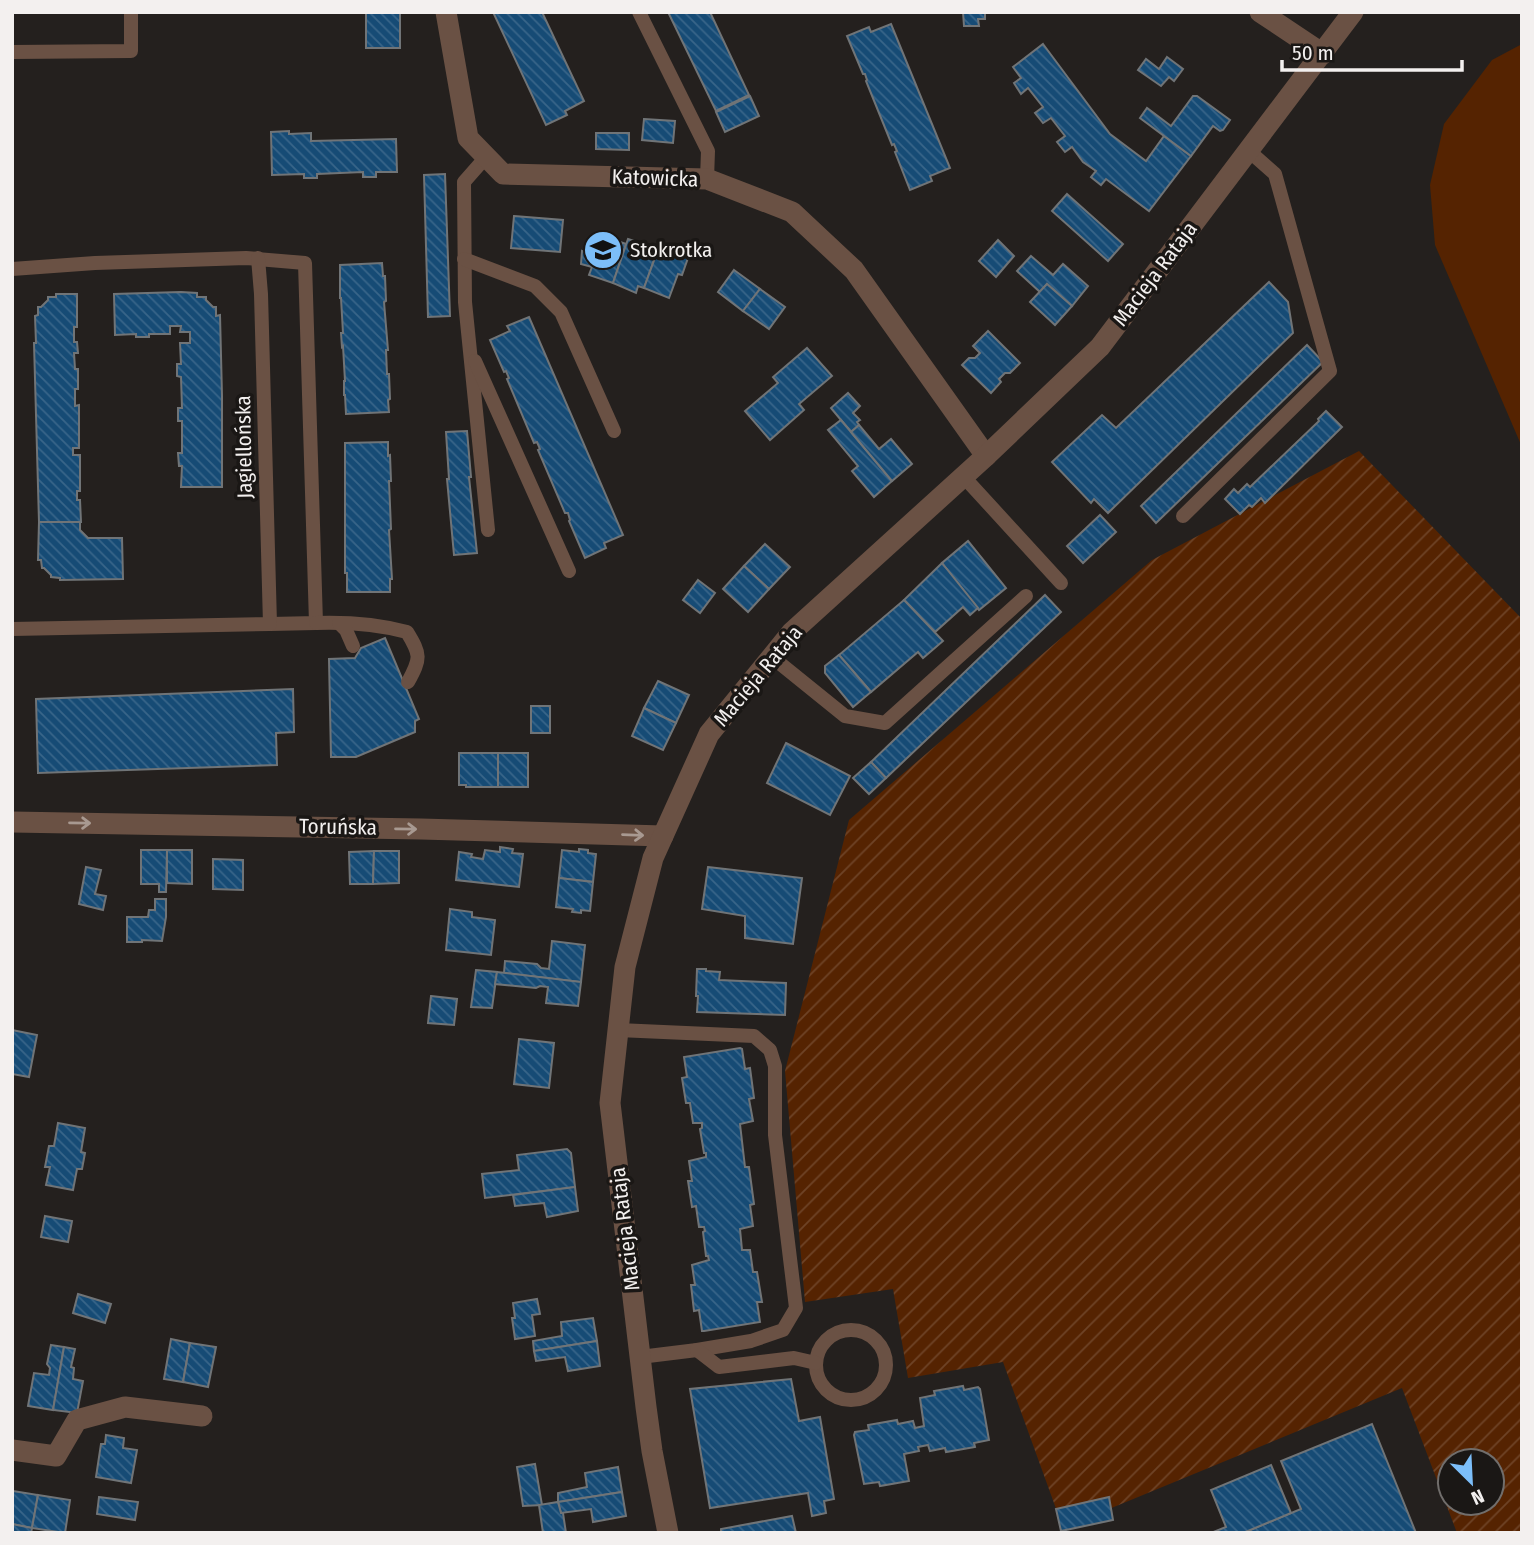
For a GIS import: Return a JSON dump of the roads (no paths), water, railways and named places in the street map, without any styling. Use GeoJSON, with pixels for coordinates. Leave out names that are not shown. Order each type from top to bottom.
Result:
{"type":"FeatureCollection","features":[{"type":"Feature","properties":{"kind":"street","name":"Katowicka"},"geometry":{"type":"LineString","coordinates":[[446,12],[468,138],[503,174],[706,178],[792,212],[854,270],[986,456]]}},
{"type":"Feature","properties":{"kind":"street"},"geometry":{"type":"LineString","coordinates":[[1260,12],[1323,54]]}},
{"type":"Feature","properties":{"kind":"street","name":"Macieja Rataja"},"geometry":{"type":"LineString","coordinates":[[668,1533],[652,1451],[610,1103],[625,967],[653,858],[709,734],[792,632],[986,456],[1100,347],[1353,12]]}},
{"type":"Feature","properties":{"kind":"street","name":"Toruńska"},"geometry":{"type":"LineString","coordinates":[[12,822],[663,836]]}},
{"type":"Feature","properties":{"kind":"street"},"geometry":{"type":"LineString","coordinates":[[12,1450],[56,1456],[77,1420],[125,1407],[202,1416]]}},
{"type":"Feature","properties":{"kind":"lane"},"geometry":{"type":"LineString","coordinates":[[12,52],[131,51],[131,12]]}},
{"type":"Feature","properties":{"kind":"lane"},"geometry":{"type":"LineString","coordinates":[[639,12],[708,150],[706,178]]}},
{"type":"Feature","properties":{"kind":"lane"},"geometry":{"type":"LineString","coordinates":[[1183,516],[1330,371],[1275,174],[1249,151]]}},
{"type":"Feature","properties":{"kind":"lane"},"geometry":{"type":"LineString","coordinates":[[486,157],[464,182],[464,259],[465,302],[488,530]]}},
{"type":"Feature","properties":{"kind":"lane"},"geometry":{"type":"LineString","coordinates":[[12,269],[95,263],[258,258],[305,262],[316,623]]}},
{"type":"Feature","properties":{"kind":"lane","name":"Jagiellońska"},"geometry":{"type":"LineString","coordinates":[[258,258],[270,624]]}},
{"type":"Feature","properties":{"kind":"lane"},"geometry":{"type":"LineString","coordinates":[[464,259],[535,286],[561,312],[614,431]]}},
{"type":"Feature","properties":{"kind":"lane"},"geometry":{"type":"LineString","coordinates":[[470,349],[569,571]]}},
{"type":"Feature","properties":{"kind":"lane"},"geometry":{"type":"LineString","coordinates":[[963,476],[1060,583]]}},
{"type":"Feature","properties":{"kind":"lane"},"geometry":{"type":"LineString","coordinates":[[772,657],[845,716],[885,723],[1026,596]]}},
{"type":"Feature","properties":{"kind":"lane"},"geometry":{"type":"LineString","coordinates":[[12,629],[316,623],[384,626],[407,632],[418,650],[416,667],[408,682]]}},
{"type":"Feature","properties":{"kind":"lane"},"geometry":{"type":"LineString","coordinates":[[339,623],[346,630],[353,646]]}},
{"type":"Feature","properties":{"kind":"lane"},"geometry":{"type":"LineString","coordinates":[[618,1030],[754,1036],[770,1049],[775,1066],[775,1135],[796,1308],[783,1330],[751,1341],[640,1357]]}},
{"type":"Feature","properties":{"kind":"lane"},"geometry":{"type":"LineString","coordinates":[[854,1330],[865,1332],[874,1338],[886,1358],[886,1370],[882,1382],[864,1398],[840,1399],[821,1385],[816,1363],[818,1352],[832,1335],[854,1330]]}},
{"type":"Feature","properties":{"kind":"lane"},"geometry":{"type":"LineString","coordinates":[[697,1350],[719,1367],[794,1358],[816,1363]]}},
{"type":"Feature","properties":{"kind":"place","name":"Stokrotka"},"geometry":{"type":"Point","coordinates":[603,250]}}]}
